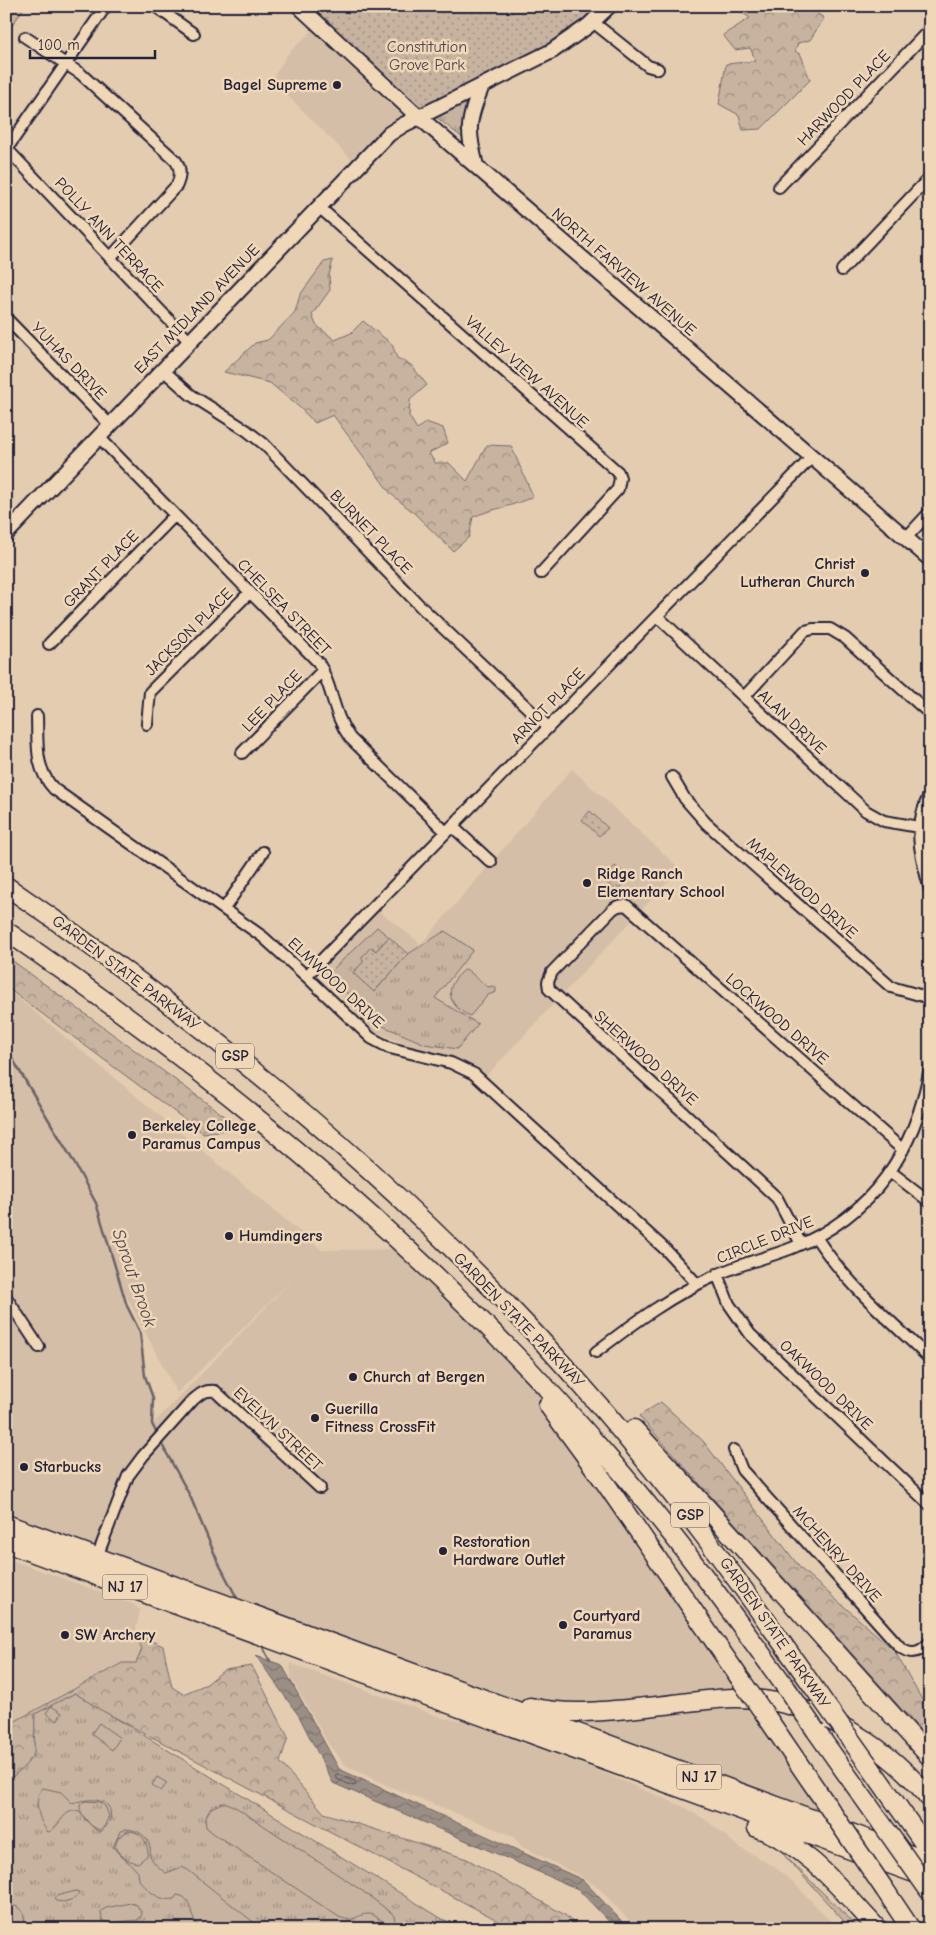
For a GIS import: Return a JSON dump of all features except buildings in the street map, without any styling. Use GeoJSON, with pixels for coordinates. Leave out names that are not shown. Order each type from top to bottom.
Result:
{"type":"FeatureCollection","features":[{"type":"Feature","properties":{"kind":"highway","name":"GARDEN STATE PARKWAY"},"geometry":{"type":"LineString","coordinates":[[6,886],[185,1016],[293,1105],[370,1173],[448,1246],[544,1344],[605,1412],[692,1518],[930,1852]]}},
{"type":"Feature","properties":{"kind":"highway","name":"GARDEN STATE PARKWAY"},"geometry":{"type":"LineString","coordinates":[[6,931],[135,1022],[271,1129],[383,1225],[485,1324],[579,1424],[638,1492],[696,1564],[930,1892]]}},
{"type":"Feature","properties":{"kind":"highway"},"geometry":{"type":"LineString","coordinates":[[485,1324],[584,1453],[911,1929]]}},
{"type":"Feature","properties":{"kind":"highway"},"geometry":{"type":"LineString","coordinates":[[544,1344],[606,1399],[701,1501],[930,1757]]}},
{"type":"Feature","properties":{"kind":"highway","name":"NJ 17"},"geometry":{"type":"LineString","coordinates":[[6,1524],[930,1862]]}},
{"type":"Feature","properties":{"kind":"highway","name":"NJ 17"},"geometry":{"type":"LineString","coordinates":[[6,1543],[930,1879]]}},
{"type":"Feature","properties":{"kind":"highway"},"geometry":{"type":"LineString","coordinates":[[469,1693],[537,1709],[579,1713],[734,1698],[787,1705],[835,1723],[869,1744],[909,1776],[930,1799]]}},
{"type":"Feature","properties":{"kind":"highway"},"geometry":{"type":"LineString","coordinates":[[604,1760],[781,1838],[818,1867],[878,1929]]}},
{"type":"Feature","properties":{"kind":"street"},"geometry":{"type":"LineString","coordinates":[[7,150],[106,6]]}},
{"type":"Feature","properties":{"kind":"street"},"geometry":{"type":"LineString","coordinates":[[155,6],[194,34]]}},
{"type":"Feature","properties":{"kind":"street","name":"NORTH FARVIEW AVENUE"},"geometry":{"type":"LineString","coordinates":[[299,6],[419,117],[930,559]]}},
{"type":"Feature","properties":{"kind":"street","name":"EAST MIDLAND AVENUE"},"geometry":{"type":"LineString","coordinates":[[6,534],[389,134],[419,117],[552,51],[593,22],[609,6]]}},
{"type":"Feature","properties":{"kind":"street"},"geometry":{"type":"LineString","coordinates":[[593,22],[648,66],[658,69]]}},
{"type":"Feature","properties":{"kind":"street","name":"HARWOOD PLACE"},"geometry":{"type":"LineString","coordinates":[[779,187],[930,29]]}},
{"type":"Feature","properties":{"kind":"street"},"geometry":{"type":"LineString","coordinates":[[25,37],[81,74],[162,147],[180,167],[180,179],[177,185],[110,258]]}},
{"type":"Feature","properties":{"kind":"street"},"geometry":{"type":"LineString","coordinates":[[476,166],[468,136],[468,126],[470,115],[482,86]]}},
{"type":"Feature","properties":{"kind":"street","name":"POLLY ANN TERRACE"},"geometry":{"type":"LineString","coordinates":[[7,150],[190,342]]}},
{"type":"Feature","properties":{"kind":"street"},"geometry":{"type":"LineString","coordinates":[[842,270],[930,177]]}},
{"type":"Feature","properties":{"kind":"street","name":"VALLEY VIEW AVENUE"},"geometry":{"type":"LineString","coordinates":[[318,207],[618,472],[620,478],[618,489],[541,573]]}},
{"type":"Feature","properties":{"kind":"street","name":"YUHAS DRIVE"},"geometry":{"type":"LineString","coordinates":[[6,318],[110,425]]}},
{"type":"Feature","properties":{"kind":"street","name":"BURNET PLACE"},"geometry":{"type":"LineString","coordinates":[[162,370],[191,395],[246,430],[264,444],[422,608],[548,728]]}},
{"type":"Feature","properties":{"kind":"street","name":"CHELSEA STREET"},"geometry":{"type":"LineString","coordinates":[[99,437],[318,662],[323,670],[339,720],[350,738],[449,829],[491,862]]}},
{"type":"Feature","properties":{"kind":"street","name":"ARNOT PLACE"},"geometry":{"type":"LineString","coordinates":[[306,976],[811,458]]}},
{"type":"Feature","properties":{"kind":"street"},"geometry":{"type":"LineString","coordinates":[[905,539],[930,512]]}},
{"type":"Feature","properties":{"kind":"street","name":"GRANT PLACE"},"geometry":{"type":"LineString","coordinates":[[49,644],[175,515]]}},
{"type":"Feature","properties":{"kind":"street","name":"JACKSON PLACE"},"geometry":{"type":"LineString","coordinates":[[147,724],[150,692],[250,592]]}},
{"type":"Feature","properties":{"kind":"street","name":"ALAN DRIVE"},"geometry":{"type":"LineString","coordinates":[[657,616],[866,811],[884,821],[919,827]]}},
{"type":"Feature","properties":{"kind":"street"},"geometry":{"type":"LineString","coordinates":[[744,697],[805,631],[821,628],[830,629],[845,638],[930,714]]}},
{"type":"Feature","properties":{"kind":"street","name":"LEE PLACE"},"geometry":{"type":"LineString","coordinates":[[242,753],[323,670]]}},
{"type":"Feature","properties":{"kind":"street","name":"ELMWOOD DRIVE"},"geometry":{"type":"LineString","coordinates":[[37,716],[39,766],[54,789],[263,937],[380,1044],[451,1062],[474,1074],[666,1250],[697,1284]]}},
{"type":"Feature","properties":{"kind":"street","name":"MAPLEWOOD DRIVE"},"geometry":{"type":"LineString","coordinates":[[672,777],[685,799],[706,823],[891,987],[930,998]]}},
{"type":"Feature","properties":{"kind":"street"},"geometry":{"type":"LineString","coordinates":[[930,793],[922,810],[919,827],[920,850],[930,890]]}},
{"type":"Feature","properties":{"kind":"street"},"geometry":{"type":"LineString","coordinates":[[224,909],[263,852]]}},
{"type":"Feature","properties":{"kind":"street","name":"SHERWOOD DRIVE"},"geometry":{"type":"LineString","coordinates":[[630,909],[622,904],[613,909],[552,972],[548,982],[549,989],[777,1198],[801,1244]]}},
{"type":"Feature","properties":{"kind":"street","name":"LOCKWOOD DRIVE"},"geometry":{"type":"LineString","coordinates":[[630,909],[903,1150]]}},
{"type":"Feature","properties":{"kind":"street","name":"CIRCLE DRIVE"},"geometry":{"type":"LineString","coordinates":[[596,1352],[642,1318],[697,1284],[717,1274],[801,1244],[816,1237],[860,1208],[891,1172],[903,1150],[923,1098],[929,1072]]}},
{"type":"Feature","properties":{"kind":"street"},"geometry":{"type":"LineString","coordinates":[[891,1172],[930,1202]]}},
{"type":"Feature","properties":{"kind":"street"},"geometry":{"type":"LineString","coordinates":[[816,1237],[829,1258],[843,1275],[930,1359]]}},
{"type":"Feature","properties":{"kind":"street","name":"OAKWOOD DRIVE"},"geometry":{"type":"LineString","coordinates":[[717,1274],[729,1304],[750,1334],[930,1506]]}},
{"type":"Feature","properties":{"kind":"street"},"geometry":{"type":"LineString","coordinates":[[6,1297],[39,1347]]}},
{"type":"Feature","properties":{"kind":"street","name":"EVELYN STREET"},"geometry":{"type":"LineString","coordinates":[[97,1557],[128,1476],[162,1433],[201,1392],[215,1391],[320,1488]]}},
{"type":"Feature","properties":{"kind":"street","name":"MCHENRY DRIVE"},"geometry":{"type":"LineString","coordinates":[[734,1450],[742,1470],[900,1647],[911,1652],[917,1652],[923,1650],[930,1642]]}},
{"type":"Feature","properties":{"kind":"shaded area"},"geometry":{"type":"Polygon","coordinates":[[[318,24],[419,117],[358,166],[272,80],[287,55],[318,24]]]}},
{"type":"Feature","properties":{"kind":"shaded area"},"geometry":{"type":"Polygon","coordinates":[[[572,769],[680,869],[486,1076],[375,1032],[314,968],[374,907],[421,944],[572,769]]]}},
{"type":"Feature","properties":{"kind":"shaded area"},"geometry":{"type":"Polygon","coordinates":[[[6,988],[322,1250],[409,1249],[485,1324],[565,1427],[837,1827],[6,1524],[6,988]],[[295,1277],[177,1393],[121,1286],[127,1306],[140,1332],[145,1376],[153,1398],[153,1424],[295,1277]]]}},
{"type":"Feature","properties":{"kind":"shaded area"},"geometry":{"type":"Polygon","coordinates":[[[6,1558],[131,1603],[140,1610],[135,1634],[142,1649],[137,1663],[122,1663],[6,1726],[6,1558]]]}},
{"type":"Feature","properties":{"kind":"shaded area"},"geometry":{"type":"Polygon","coordinates":[[[290,1663],[443,1718],[466,1722],[597,1770],[684,1807],[706,1820],[739,1847],[775,1867],[795,1884],[838,1929],[637,1929],[600,1889],[580,1876],[522,1847],[513,1836],[388,1786],[345,1765],[329,1745],[291,1678],[290,1663]]]}},
{"type":"Feature","properties":{"kind":"green space"},"geometry":{"type":"Polygon","coordinates":[[[6,6],[25,6],[6,35],[6,6]]]}},
{"type":"Feature","properties":{"kind":"green space","name":"Constitution Grove Park"},"geometry":{"type":"Polygon","coordinates":[[[299,6],[609,6],[588,26],[419,117],[299,6]]]}},
{"type":"Feature","properties":{"kind":"green space"},"geometry":{"type":"Polygon","coordinates":[[[733,6],[806,6],[824,18],[810,40],[798,43],[795,51],[801,55],[810,80],[761,129],[743,130],[739,115],[719,104],[726,64],[756,61],[750,48],[735,50],[723,35],[750,18],[733,6]]]}},
{"type":"Feature","properties":{"kind":"green space"},"geometry":{"type":"Polygon","coordinates":[[[470,101],[465,114],[464,139],[436,117],[470,101]]]}},
{"type":"Feature","properties":{"kind":"green space"},"geometry":{"type":"Polygon","coordinates":[[[333,260],[329,275],[330,290],[312,315],[316,325],[335,340],[351,333],[363,321],[392,344],[397,358],[411,365],[427,385],[410,400],[409,416],[417,429],[426,422],[443,428],[448,443],[429,453],[435,463],[449,463],[467,481],[487,445],[511,446],[533,496],[518,503],[473,517],[469,537],[453,551],[413,512],[391,494],[333,415],[315,423],[270,383],[224,372],[255,343],[268,340],[295,312],[300,295],[324,262],[333,260]]]}},
{"type":"Feature","properties":{"kind":"green space"},"geometry":{"type":"Polygon","coordinates":[[[590,811],[608,828],[599,836],[582,820],[590,811]]]}},
{"type":"Feature","properties":{"kind":"green space"},"geometry":{"type":"Polygon","coordinates":[[[615,866],[623,872],[621,889],[615,890],[603,879],[615,866]]]}},
{"type":"Feature","properties":{"kind":"green space"},"geometry":{"type":"Polygon","coordinates":[[[377,927],[389,937],[376,951],[372,947],[364,960],[374,992],[408,954],[445,931],[473,950],[435,998],[478,1024],[457,1049],[425,1044],[371,1021],[329,973],[377,927]]]}},
{"type":"Feature","properties":{"kind":"green space"},"geometry":{"type":"Polygon","coordinates":[[[389,937],[408,954],[374,992],[353,973],[364,961],[361,958],[371,947],[376,951],[389,937]]]}},
{"type":"Feature","properties":{"kind":"green space"},"geometry":{"type":"Polygon","coordinates":[[[6,956],[241,1128],[203,1133],[6,987],[6,956]]]}},
{"type":"Feature","properties":{"kind":"green space"},"geometry":{"type":"Polygon","coordinates":[[[466,969],[488,987],[493,986],[496,988],[496,992],[488,995],[470,1016],[456,1006],[450,994],[454,981],[466,969]]]}},
{"type":"Feature","properties":{"kind":"green space"},"geometry":{"type":"Polygon","coordinates":[[[661,1402],[703,1441],[801,1569],[894,1650],[930,1714],[930,1741],[639,1416],[661,1402]]]}},
{"type":"Feature","properties":{"kind":"green space"},"geometry":{"type":"Polygon","coordinates":[[[135,1634],[163,1646],[172,1687],[183,1694],[207,1684],[224,1670],[252,1666],[288,1737],[280,1762],[324,1813],[467,1859],[565,1915],[580,1929],[514,1929],[99,1709],[75,1693],[35,1714],[34,1754],[25,1766],[9,1780],[6,1779],[6,1726],[122,1663],[136,1663],[142,1649],[135,1634]]]}},
{"type":"Feature","properties":{"kind":"green space"},"geometry":{"type":"Polygon","coordinates":[[[75,1693],[444,1920],[473,1929],[6,1929],[6,1728],[75,1693]]]}},
{"type":"Feature","properties":{"kind":"green space"},"geometry":{"type":"Polygon","coordinates":[[[51,1706],[62,1713],[57,1721],[46,1713],[51,1706]]]}},
{"type":"Feature","properties":{"kind":"green space"},"geometry":{"type":"Polygon","coordinates":[[[99,1723],[120,1738],[112,1750],[91,1734],[99,1723]]]}},
{"type":"Feature","properties":{"kind":"green space"},"geometry":{"type":"Polygon","coordinates":[[[157,1777],[167,1783],[161,1791],[152,1785],[157,1777]]]}},
{"type":"Feature","properties":{"kind":"green space"},"geometry":{"type":"Polygon","coordinates":[[[43,1788],[61,1792],[72,1803],[90,1800],[97,1800],[105,1803],[110,1811],[109,1820],[107,1825],[100,1832],[90,1824],[100,1830],[104,1827],[109,1816],[105,1806],[99,1802],[85,1801],[80,1805],[83,1815],[76,1811],[71,1811],[48,1832],[42,1823],[38,1810],[37,1804],[43,1788]]]}},
{"type":"Feature","properties":{"kind":"green space"},"geometry":{"type":"Polygon","coordinates":[[[227,1803],[237,1808],[361,1890],[393,1914],[395,1920],[393,1923],[387,1923],[370,1914],[352,1919],[339,1917],[213,1833],[206,1827],[205,1818],[211,1808],[227,1803]]]}},
{"type":"Feature","properties":{"kind":"green space"},"geometry":{"type":"Polygon","coordinates":[[[126,1829],[134,1831],[141,1834],[149,1843],[150,1855],[154,1863],[166,1873],[182,1867],[188,1870],[262,1929],[201,1929],[194,1919],[186,1899],[177,1895],[174,1899],[163,1899],[150,1891],[139,1880],[138,1872],[113,1847],[120,1832],[126,1829]],[[127,1831],[118,1838],[115,1847],[125,1858],[138,1863],[148,1855],[148,1850],[143,1838],[132,1831],[127,1831]]]}},
{"type":"Feature","properties":{"kind":"green space"},"geometry":{"type":"Polygon","coordinates":[[[783,1854],[860,1929],[851,1929],[783,1854]]]}},
{"type":"Feature","properties":{"kind":"green space"},"geometry":{"type":"Polygon","coordinates":[[[79,1892],[74,1899],[63,1902],[54,1899],[56,1896],[79,1892]]]}},
{"type":"Feature","properties":{"kind":"green space"},"geometry":{"type":"Polygon","coordinates":[[[130,1903],[137,1905],[142,1914],[138,1920],[109,1923],[102,1920],[101,1911],[106,1908],[130,1903]]]}},
{"type":"Feature","properties":{"kind":"green space"},"geometry":{"type":"Polygon","coordinates":[[[16,1906],[23,1912],[26,1929],[6,1929],[6,1908],[16,1906]]]}},
{"type":"Feature","properties":{"kind":"water"},"geometry":{"type":"Polygon","coordinates":[[[256,1656],[282,1665],[339,1769],[583,1880],[629,1929],[616,1929],[578,1889],[333,1783],[299,1716],[256,1656]]]}},
{"type":"Feature","properties":{"kind":"waterway","name":"Sprout Brook"},"geometry":{"type":"LineString","coordinates":[[6,1048],[96,1203],[127,1306],[140,1332],[145,1376],[153,1398],[152,1424],[158,1436]]}},
{"type":"Feature","properties":{"kind":"waterway","name":"Sprout Brook"},"geometry":{"type":"LineString","coordinates":[[160,1441],[190,1496],[218,1562],[239,1602]]}},
{"type":"Feature","properties":{"kind":"waterway","name":"Sprout Brook"},"geometry":{"type":"LineString","coordinates":[[260,1642],[270,1661]]}},
{"type":"Feature","properties":{"kind":"place","name":"Bagel Supreme"},"geometry":{"type":"Point","coordinates":[337,85]}},
{"type":"Feature","properties":{"kind":"place","name":"Christ Lutheran Church"},"geometry":{"type":"Point","coordinates":[865,573]}},
{"type":"Feature","properties":{"kind":"place","name":"Ridge Ranch Elementary School"},"geometry":{"type":"Point","coordinates":[587,883]}},
{"type":"Feature","properties":{"kind":"place","name":"Berkeley College Paramus Campus"},"geometry":{"type":"Point","coordinates":[132,1135]}},
{"type":"Feature","properties":{"kind":"place","name":"Humdingers"},"geometry":{"type":"Point","coordinates":[229,1236]}},
{"type":"Feature","properties":{"kind":"place","name":"Church at Bergen"},"geometry":{"type":"Point","coordinates":[353,1377]}},
{"type":"Feature","properties":{"kind":"place","name":"Guerilla Fitness CrossFit"},"geometry":{"type":"Point","coordinates":[315,1418]}},
{"type":"Feature","properties":{"kind":"place","name":"Starbucks"},"geometry":{"type":"Point","coordinates":[24,1467]}},
{"type":"Feature","properties":{"kind":"place","name":"Restoration Hardware Outlet"},"geometry":{"type":"Point","coordinates":[443,1551]}},
{"type":"Feature","properties":{"kind":"place","name":"Courtyard Paramus"},"geometry":{"type":"Point","coordinates":[563,1625]}},
{"type":"Feature","properties":{"kind":"place","name":"SW Archery"},"geometry":{"type":"Point","coordinates":[65,1635]}}]}
